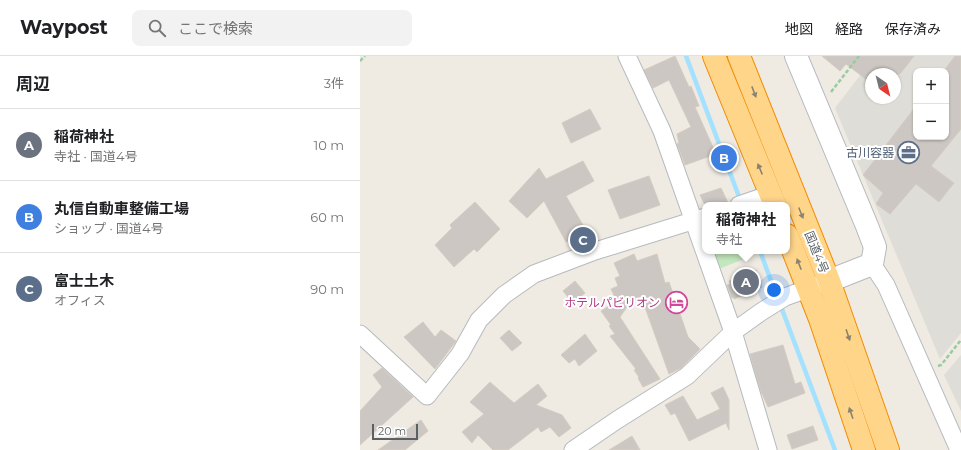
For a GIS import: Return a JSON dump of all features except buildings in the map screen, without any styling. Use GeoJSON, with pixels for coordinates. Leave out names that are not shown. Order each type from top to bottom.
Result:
{"type":"FeatureCollection","features":[{"type":"Feature","properties":{"kind":"highway"},"geometry":{"type":"LineString","coordinates":[[714,56],[773,200]]}},
{"type":"Feature","properties":{"kind":"highway","name":"国道4号"},"geometry":{"type":"LineString","coordinates":[[740,56],[829,281],[888,450]]}},
{"type":"Feature","properties":{"kind":"highway","name":"国道4号"},"geometry":{"type":"LineString","coordinates":[[790,243],[820,318],[864,450]]}},
{"type":"Feature","properties":{"kind":"street"},"geometry":{"type":"LineString","coordinates":[[360,334],[427,396],[460,354],[479,320],[504,295],[534,274],[592,252],[700,219],[662,131],[627,56]]}},
{"type":"Feature","properties":{"kind":"street"},"geometry":{"type":"LineString","coordinates":[[796,56],[873,240],[875,247],[872,264],[886,285],[959,450]]}},
{"type":"Feature","properties":{"kind":"street"},"geometry":{"type":"LineString","coordinates":[[754,202],[773,200]]}},
{"type":"Feature","properties":{"kind":"street"},"geometry":{"type":"LineString","coordinates":[[711,254],[768,450]]}},
{"type":"Feature","properties":{"kind":"street"},"geometry":{"type":"LineString","coordinates":[[573,450],[617,420],[687,376],[734,332],[779,301],[808,288],[872,264]]}},
{"type":"Feature","properties":{"kind":"path"},"geometry":{"type":"LineString","coordinates":[[360,61],[365,56]]}},
{"type":"Feature","properties":{"kind":"path"},"geometry":{"type":"LineString","coordinates":[[818,108],[859,56]]}},
{"type":"Feature","properties":{"kind":"path"},"geometry":{"type":"LineString","coordinates":[[925,372],[941,365],[961,340]]}},
{"type":"Feature","properties":{"kind":"shaded area"},"geometry":{"type":"Polygon","coordinates":[[[875,56],[961,56],[961,333],[940,359],[835,108],[865,69],[865,104],[901,104],[901,68],[866,68],[875,56]]]}},
{"type":"Feature","properties":{"kind":"shaded area"},"geometry":{"type":"Polygon","coordinates":[[[961,355],[961,411],[944,375],[961,355]]]}},
{"type":"Feature","properties":{"kind":"green space"},"geometry":{"type":"Polygon","coordinates":[[[714,254],[751,254],[751,256],[719,269],[714,254]]]}},
{"type":"Feature","properties":{"kind":"waterway"},"geometry":{"type":"LineString","coordinates":[[686,56],[741,202]]}},
{"type":"Feature","properties":{"kind":"waterway"},"geometry":{"type":"LineString","coordinates":[[761,254],[777,297]]}},
{"type":"Feature","properties":{"kind":"waterway"},"geometry":{"type":"LineString","coordinates":[[780,304],[835,450]]}},
{"type":"Feature","properties":{"kind":"place","name":"古川容器"},"geometry":{"type":"Point","coordinates":[909,152]}},
{"type":"Feature","properties":{"kind":"place","name":"丸信自動車整備工場"},"geometry":{"type":"Point","coordinates":[724,158]}},
{"type":"Feature","properties":{"kind":"place","name":"富士土木"},"geometry":{"type":"Point","coordinates":[583,240]}},
{"type":"Feature","properties":{"kind":"place","name":"稲荷神社"},"geometry":{"type":"Point","coordinates":[746,282]}},
{"type":"Feature","properties":{"kind":"place","name":"ホテルパビリオン"},"geometry":{"type":"Point","coordinates":[676,302]}}]}
